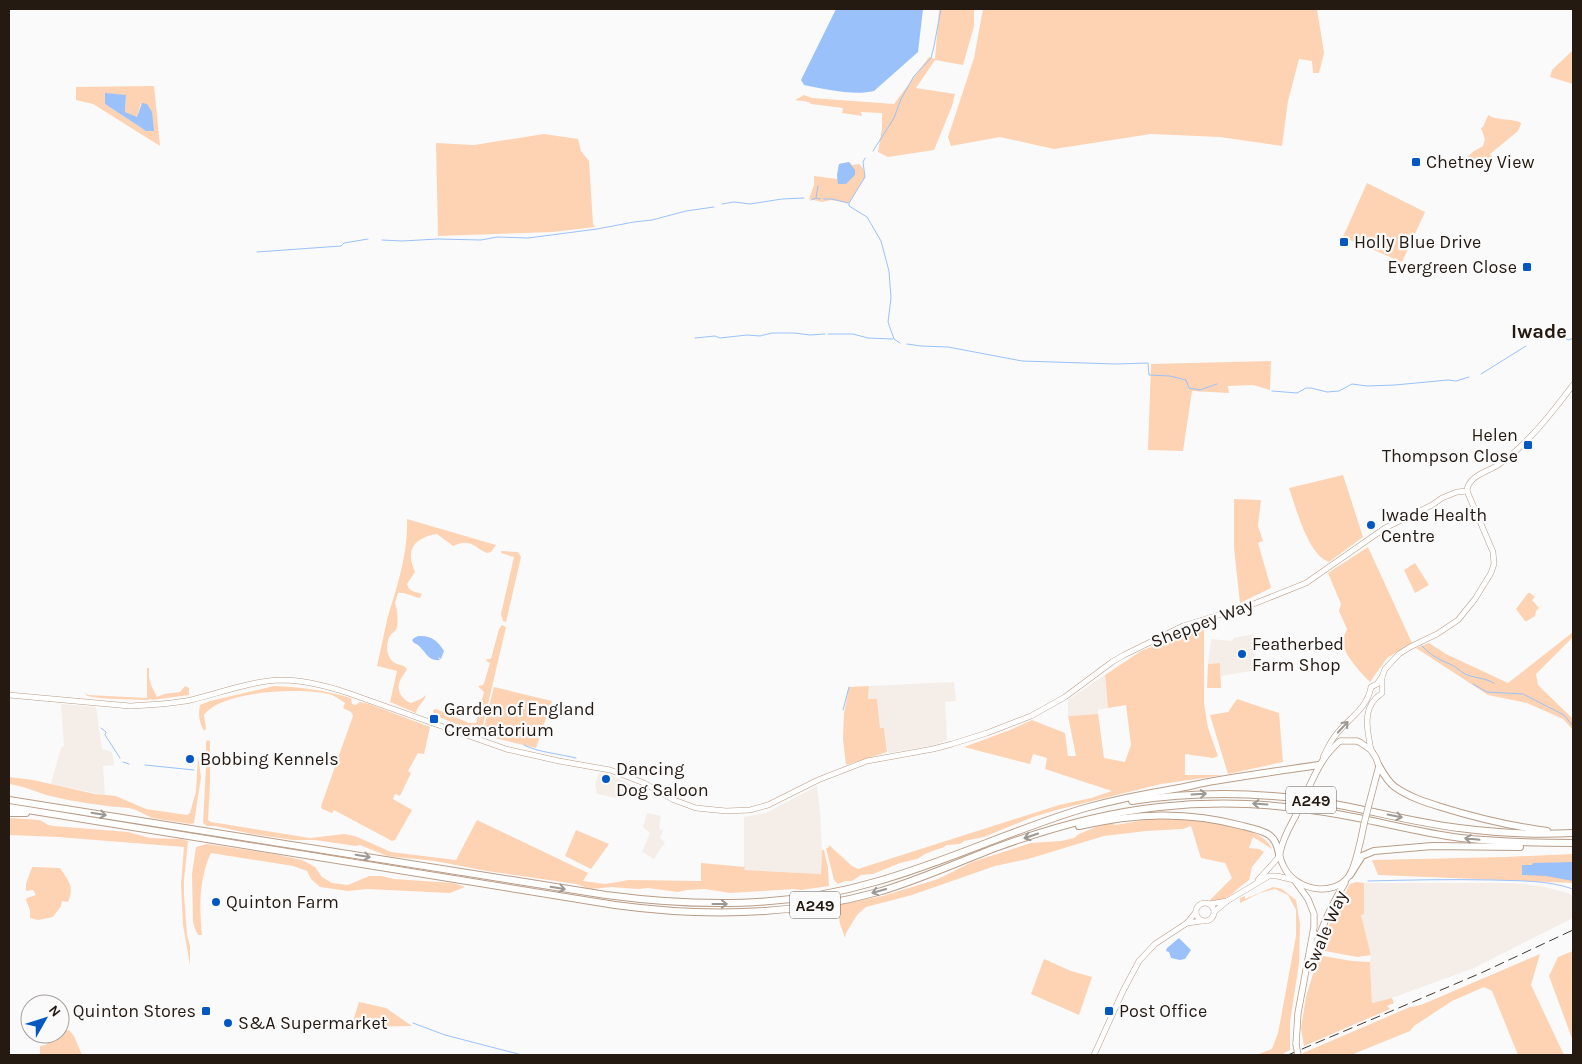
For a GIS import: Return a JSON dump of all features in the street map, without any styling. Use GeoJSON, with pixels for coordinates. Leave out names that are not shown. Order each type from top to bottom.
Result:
{"type":"FeatureCollection","features":[{"type":"Feature","properties":{"kind":"highway","name":"A249"},"geometry":{"type":"LineString","coordinates":[[9,800],[597,894],[660,901],[720,904],[766,902],[807,897],[874,883],[910,872],[1001,836],[1095,805],[1213,781],[1319,765]]}},
{"type":"Feature","properties":{"kind":"highway","name":"A249"},"geometry":{"type":"LineString","coordinates":[[1379,766],[1394,787],[1427,803],[1495,822],[1573,833]]}},
{"type":"Feature","properties":{"kind":"highway","name":"A249"},"geometry":{"type":"LineString","coordinates":[[1048,820],[1098,807],[1147,799],[1202,794],[1246,794],[1329,803],[1459,828],[1530,834],[1573,833]]}},
{"type":"Feature","properties":{"kind":"highway"},"geometry":{"type":"LineString","coordinates":[[9,795],[35,800],[51,806]]}},
{"type":"Feature","properties":{"kind":"highway","name":"A249"},"geometry":{"type":"LineString","coordinates":[[9,807],[514,887],[615,905],[675,912],[720,913],[763,911],[816,905],[878,892],[913,881],[1001,846],[1087,819],[1145,809],[1190,804],[1242,804],[1289,807],[1321,811],[1461,838],[1514,842],[1573,843]]}},
{"type":"Feature","properties":{"kind":"highway"},"geometry":{"type":"LineString","coordinates":[[9,813],[47,814]]}},
{"type":"Feature","properties":{"kind":"highway","name":"A249"},"geometry":{"type":"LineString","coordinates":[[1052,829],[1066,829],[1095,822],[1146,816],[1186,815],[1224,821],[1265,832],[1275,839],[1280,854]]}},
{"type":"Feature","properties":{"kind":"highway","name":"A249"},"geometry":{"type":"LineString","coordinates":[[1350,875],[1362,856],[1374,852],[1432,846],[1523,847],[1564,846],[1573,843]]}},
{"type":"Feature","properties":{"kind":"main road"},"geometry":{"type":"LineString","coordinates":[[1280,854],[1294,817],[1319,765],[1327,753],[1340,741],[1357,741],[1371,750],[1379,766]]}},
{"type":"Feature","properties":{"kind":"main road","name":"Swale Way"},"geometry":{"type":"LineString","coordinates":[[1302,988],[1314,951],[1333,905],[1350,875],[1379,766]]}},
{"type":"Feature","properties":{"kind":"main road","name":"Swale Way"},"geometry":{"type":"LineString","coordinates":[[1280,854],[1286,872],[1295,880],[1308,898],[1314,914],[1314,926],[1298,1013],[1296,1044],[1298,1055]]}},
{"type":"Feature","properties":{"kind":"main road"},"geometry":{"type":"LineString","coordinates":[[1295,880],[1307,887],[1322,890],[1342,884],[1350,875]]}},
{"type":"Feature","properties":{"kind":"street"},"geometry":{"type":"LineString","coordinates":[[1319,765],[1335,736],[1366,703],[1372,687],[1382,677],[1385,669],[1410,647],[1438,634],[1458,620],[1470,605],[1491,573],[1494,564],[1494,552],[1467,491],[1467,487],[1471,481],[1498,465],[1523,445],[1573,385]]}},
{"type":"Feature","properties":{"kind":"street","name":"Sheppey Way"},"geometry":{"type":"LineString","coordinates":[[9,695],[130,706],[191,700],[260,682],[281,680],[325,686],[506,749],[610,770],[644,783],[674,800],[696,808],[740,811],[758,808],[818,780],[867,761],[952,744],[1022,719],[1065,697],[1112,662],[1138,648],[1183,626],[1251,604],[1313,578],[1385,528],[1432,505],[1442,498],[1457,492],[1467,491]]}},
{"type":"Feature","properties":{"kind":"street"},"geometry":{"type":"LineString","coordinates":[[1371,750],[1366,719],[1370,706],[1383,689],[1382,677]]}},
{"type":"Feature","properties":{"kind":"street"},"geometry":{"type":"LineString","coordinates":[[1376,684],[1383,689]]}},
{"type":"Feature","properties":{"kind":"street"},"geometry":{"type":"LineString","coordinates":[[1371,693],[1378,696]]}},
{"type":"Feature","properties":{"kind":"street"},"geometry":{"type":"LineString","coordinates":[[1254,884],[1280,854]]}},
{"type":"Feature","properties":{"kind":"street"},"geometry":{"type":"LineString","coordinates":[[1187,923],[1211,920],[1214,912],[1227,901],[1269,876],[1282,876],[1295,880]]}},
{"type":"Feature","properties":{"kind":"street"},"geometry":{"type":"LineString","coordinates":[[1094,1055],[1139,961],[1155,944],[1187,923],[1200,904],[1227,901]]}},
{"type":"Feature","properties":{"kind":"street"},"geometry":{"type":"LineString","coordinates":[[1210,904],[1214,912]]}},
{"type":"Feature","properties":{"kind":"street"},"geometry":{"type":"LineString","coordinates":[[1196,912],[1198,918],[1202,921]]}},
{"type":"Feature","properties":{"kind":"shaded area"},"geometry":{"type":"Polygon","coordinates":[[[939,9],[974,9],[974,26],[963,65],[935,60],[916,88],[955,94],[934,150],[888,157],[878,152],[882,129],[882,113],[861,112],[862,116],[842,113],[843,108],[795,100],[804,95],[812,98],[894,104],[929,57],[935,59],[939,9]]]}},
{"type":"Feature","properties":{"kind":"shaded area"},"geometry":{"type":"Polygon","coordinates":[[[983,9],[1317,9],[1324,53],[1319,73],[1313,73],[1312,61],[1299,59],[1288,101],[1282,146],[1220,137],[1151,134],[1054,149],[1000,137],[951,146],[948,137],[974,58],[983,9]]]}},
{"type":"Feature","properties":{"kind":"shaded area"},"geometry":{"type":"Polygon","coordinates":[[[1573,50],[1573,84],[1550,77],[1552,70],[1573,50]]]}},
{"type":"Feature","properties":{"kind":"shaded area"},"geometry":{"type":"Polygon","coordinates":[[[154,86],[160,146],[93,104],[76,100],[76,87],[154,86]],[[126,95],[105,104],[146,131],[141,103],[137,118],[125,112],[126,95]]]}},
{"type":"Feature","properties":{"kind":"shaded area"},"geometry":{"type":"Polygon","coordinates":[[[1488,115],[1494,118],[1517,121],[1521,124],[1518,131],[1490,154],[1493,159],[1487,159],[1473,167],[1466,158],[1483,146],[1485,139],[1481,128],[1488,115]]]}},
{"type":"Feature","properties":{"kind":"shaded area"},"geometry":{"type":"Polygon","coordinates":[[[544,134],[578,139],[581,151],[589,161],[593,224],[595,227],[553,232],[438,236],[436,143],[474,145],[544,134]]]}},
{"type":"Feature","properties":{"kind":"shaded area"},"geometry":{"type":"Polygon","coordinates":[[[849,162],[852,165],[859,164],[863,168],[865,177],[849,203],[831,200],[822,202],[809,199],[814,185],[814,176],[837,179],[839,164],[849,162]]]}},
{"type":"Feature","properties":{"kind":"shaded area"},"geometry":{"type":"Polygon","coordinates":[[[1367,183],[1425,212],[1402,262],[1343,237],[1367,183]]]}},
{"type":"Feature","properties":{"kind":"shaded area"},"geometry":{"type":"Polygon","coordinates":[[[1271,361],[1270,390],[1253,385],[1228,386],[1229,393],[1192,391],[1183,451],[1148,450],[1151,364],[1271,361]]]}},
{"type":"Feature","properties":{"kind":"shaded area"},"geometry":{"type":"Polygon","coordinates":[[[1343,475],[1363,537],[1329,562],[1322,558],[1309,541],[1289,488],[1343,475]]]}},
{"type":"Feature","properties":{"kind":"shaded area"},"geometry":{"type":"Polygon","coordinates":[[[1234,499],[1261,500],[1258,526],[1263,541],[1258,543],[1271,588],[1240,603],[1234,548],[1234,499]]]}},
{"type":"Feature","properties":{"kind":"shaded area"},"geometry":{"type":"Polygon","coordinates":[[[407,519],[496,545],[491,552],[487,553],[468,543],[453,546],[437,534],[422,538],[414,546],[411,557],[415,572],[407,584],[411,590],[422,594],[420,598],[398,593],[395,603],[397,627],[388,639],[387,647],[393,662],[407,669],[399,684],[399,690],[403,698],[411,703],[426,695],[416,713],[390,702],[397,671],[377,666],[403,563],[407,519]]]}},
{"type":"Feature","properties":{"kind":"shaded area"},"geometry":{"type":"Polygon","coordinates":[[[1368,547],[1412,643],[1387,658],[1370,682],[1345,651],[1343,637],[1347,629],[1339,611],[1341,604],[1328,573],[1368,547]]]}},
{"type":"Feature","properties":{"kind":"shaded area"},"geometry":{"type":"Polygon","coordinates":[[[501,551],[518,552],[521,557],[506,622],[503,621],[501,614],[514,557],[501,553],[501,551]]]}},
{"type":"Feature","properties":{"kind":"shaded area"},"geometry":{"type":"Polygon","coordinates":[[[1415,563],[1429,585],[1415,593],[1404,570],[1415,563]]]}},
{"type":"Feature","properties":{"kind":"shaded area"},"geometry":{"type":"Polygon","coordinates":[[[1528,593],[1535,597],[1532,600],[1539,608],[1535,616],[1525,621],[1516,609],[1528,593]]]}},
{"type":"Feature","properties":{"kind":"shaded area"},"geometry":{"type":"Polygon","coordinates":[[[502,625],[506,627],[481,734],[434,715],[433,710],[436,709],[469,723],[476,723],[484,692],[478,686],[484,683],[490,663],[486,661],[491,659],[499,629],[502,625]]]}},
{"type":"Feature","properties":{"kind":"shaded area"},"geometry":{"type":"Polygon","coordinates":[[[1200,627],[1204,631],[1204,703],[1208,728],[1218,756],[1213,758],[1185,754],[1185,775],[1224,775],[1161,784],[1060,809],[1033,817],[984,837],[964,841],[960,844],[947,845],[917,859],[900,863],[873,874],[861,875],[852,881],[838,884],[834,880],[826,848],[829,845],[852,866],[858,869],[1059,805],[1112,791],[1045,769],[1047,758],[1033,754],[1030,764],[964,747],[1032,720],[1065,733],[1068,756],[1076,756],[1068,716],[1098,714],[1104,758],[1125,762],[1131,745],[1126,705],[1108,708],[1105,675],[1141,651],[1200,627]]]}},
{"type":"Feature","properties":{"kind":"shaded area"},"geometry":{"type":"Polygon","coordinates":[[[1573,632],[1573,637],[1536,674],[1538,685],[1573,719],[1573,730],[1563,719],[1527,703],[1488,695],[1416,648],[1429,643],[1446,654],[1508,683],[1573,632]]]}},
{"type":"Feature","properties":{"kind":"shaded area"},"geometry":{"type":"Polygon","coordinates":[[[1253,634],[1257,670],[1221,676],[1220,663],[1208,664],[1211,639],[1232,641],[1234,638],[1253,634]]]}},
{"type":"Feature","properties":{"kind":"shaded area"},"geometry":{"type":"Polygon","coordinates":[[[1220,663],[1221,688],[1207,688],[1208,664],[1220,663]]]}},
{"type":"Feature","properties":{"kind":"shaded area"},"geometry":{"type":"Polygon","coordinates":[[[147,668],[149,668],[151,685],[157,697],[180,692],[185,686],[189,688],[189,695],[152,700],[110,699],[87,696],[85,692],[88,695],[147,698],[147,668]]]}},
{"type":"Feature","properties":{"kind":"shaded area"},"geometry":{"type":"Polygon","coordinates":[[[1105,675],[1108,708],[1098,710],[1098,714],[1068,716],[1068,700],[1105,675]]]}},
{"type":"Feature","properties":{"kind":"shaded area"},"geometry":{"type":"Polygon","coordinates":[[[954,682],[956,701],[945,702],[947,740],[936,745],[888,753],[884,728],[880,728],[877,700],[868,700],[869,686],[954,682]]]}},
{"type":"Feature","properties":{"kind":"shaded area"},"geometry":{"type":"Polygon","coordinates":[[[274,686],[313,689],[341,695],[351,698],[352,704],[356,705],[360,702],[369,704],[430,727],[424,754],[418,753],[408,771],[411,773],[400,796],[395,794],[393,799],[412,810],[395,840],[392,841],[334,810],[332,813],[322,809],[321,806],[353,716],[351,712],[343,708],[345,703],[332,695],[303,691],[284,691],[228,700],[204,715],[206,729],[204,731],[199,718],[200,705],[274,686]]]}},
{"type":"Feature","properties":{"kind":"shaded area"},"geometry":{"type":"Polygon","coordinates":[[[869,686],[868,699],[877,699],[880,728],[884,728],[887,752],[846,765],[843,739],[844,713],[849,687],[869,686]]]}},
{"type":"Feature","properties":{"kind":"shaded area"},"geometry":{"type":"Polygon","coordinates":[[[494,687],[552,701],[536,748],[482,735],[494,687]]]}},
{"type":"Feature","properties":{"kind":"shaded area"},"geometry":{"type":"Polygon","coordinates":[[[1237,699],[1279,713],[1283,762],[1228,774],[1210,715],[1228,712],[1237,699]]]}},
{"type":"Feature","properties":{"kind":"shaded area"},"geometry":{"type":"Polygon","coordinates":[[[61,704],[96,707],[102,749],[112,752],[114,765],[103,766],[105,795],[51,784],[61,747],[64,746],[61,704]]]}},
{"type":"Feature","properties":{"kind":"shaded area"},"geometry":{"type":"Polygon","coordinates":[[[207,740],[210,741],[208,820],[211,822],[310,838],[344,834],[355,836],[391,852],[456,860],[477,820],[588,873],[583,881],[605,884],[629,880],[701,881],[701,863],[745,867],[744,870],[821,874],[822,850],[824,850],[829,886],[801,890],[730,893],[705,889],[678,892],[648,888],[612,887],[590,889],[576,884],[435,861],[387,856],[360,845],[315,840],[293,840],[207,826],[203,823],[207,740]]]}},
{"type":"Feature","properties":{"kind":"shaded area"},"geometry":{"type":"Polygon","coordinates":[[[198,756],[201,777],[194,823],[191,824],[152,818],[129,808],[79,802],[50,796],[9,784],[9,777],[33,780],[95,794],[116,796],[146,809],[187,815],[190,813],[196,791],[198,756]]]}},
{"type":"Feature","properties":{"kind":"shaded area"},"geometry":{"type":"Polygon","coordinates":[[[599,773],[609,774],[630,784],[621,799],[597,794],[595,784],[599,773]]]}},
{"type":"Feature","properties":{"kind":"shaded area"},"geometry":{"type":"Polygon","coordinates":[[[817,786],[822,850],[821,874],[744,870],[744,817],[766,813],[817,786]]]}},
{"type":"Feature","properties":{"kind":"shaded area"},"geometry":{"type":"Polygon","coordinates":[[[647,813],[661,816],[659,828],[663,831],[660,838],[665,842],[654,859],[642,852],[650,833],[643,827],[647,813]]]}},
{"type":"Feature","properties":{"kind":"shaded area"},"geometry":{"type":"Polygon","coordinates":[[[9,818],[40,820],[54,826],[128,832],[150,838],[188,841],[184,895],[187,935],[190,946],[190,965],[183,925],[181,884],[184,847],[9,835],[9,818]]]}},
{"type":"Feature","properties":{"kind":"shaded area"},"geometry":{"type":"Polygon","coordinates":[[[1172,818],[1228,825],[1243,829],[1256,834],[1266,841],[1272,849],[1253,837],[1249,848],[1259,849],[1264,852],[1252,867],[1249,880],[1228,897],[1214,903],[1207,903],[1232,878],[1225,863],[1201,858],[1191,826],[1183,829],[1104,836],[1028,859],[995,866],[912,895],[866,907],[857,915],[845,938],[840,924],[837,905],[883,896],[938,879],[972,862],[1031,843],[1074,838],[1096,827],[1111,823],[1115,825],[1151,819],[1172,818]]]}},
{"type":"Feature","properties":{"kind":"shaded area"},"geometry":{"type":"Polygon","coordinates":[[[576,830],[609,844],[591,869],[565,856],[576,830]]]}},
{"type":"Feature","properties":{"kind":"shaded area"},"geometry":{"type":"Polygon","coordinates":[[[207,844],[302,860],[315,867],[322,877],[332,883],[348,885],[369,876],[381,876],[394,879],[453,883],[465,887],[450,893],[367,889],[348,891],[320,887],[311,879],[307,871],[293,866],[211,853],[202,883],[200,914],[202,935],[198,935],[193,922],[192,874],[196,847],[207,844]]]}},
{"type":"Feature","properties":{"kind":"shaded area"},"geometry":{"type":"Polygon","coordinates":[[[1573,854],[1573,883],[1378,875],[1372,860],[1505,857],[1573,854]]]}},
{"type":"Feature","properties":{"kind":"shaded area"},"geometry":{"type":"Polygon","coordinates":[[[32,867],[60,868],[70,884],[71,892],[68,902],[62,901],[61,906],[53,917],[38,920],[30,918],[30,910],[26,900],[36,895],[33,890],[26,891],[26,884],[32,867]]]}},
{"type":"Feature","properties":{"kind":"shaded area"},"geometry":{"type":"Polygon","coordinates":[[[1356,882],[1364,883],[1364,914],[1361,915],[1371,955],[1357,957],[1325,951],[1323,937],[1350,884],[1356,882]]]}},
{"type":"Feature","properties":{"kind":"shaded area"},"geometry":{"type":"Polygon","coordinates":[[[1364,883],[1510,883],[1541,886],[1573,896],[1573,918],[1474,968],[1392,998],[1372,1003],[1371,955],[1361,915],[1364,883]]]}},
{"type":"Feature","properties":{"kind":"shaded area"},"geometry":{"type":"Polygon","coordinates":[[[1273,887],[1282,889],[1296,900],[1300,924],[1299,963],[1290,1022],[1290,1050],[1281,1055],[1256,1055],[1272,1049],[1278,1033],[1296,936],[1296,910],[1288,895],[1275,889],[1260,893],[1240,903],[1240,898],[1245,896],[1245,899],[1273,887]]]}},
{"type":"Feature","properties":{"kind":"shaded area"},"geometry":{"type":"Polygon","coordinates":[[[1573,951],[1573,1041],[1549,976],[1558,957],[1573,951]]]}},
{"type":"Feature","properties":{"kind":"shaded area"},"geometry":{"type":"Polygon","coordinates":[[[1540,954],[1531,985],[1564,1055],[1518,1055],[1492,991],[1484,987],[1452,1001],[1414,1026],[1410,1031],[1351,1055],[1303,1055],[1303,1053],[1410,1007],[1421,1005],[1540,954]]]}},
{"type":"Feature","properties":{"kind":"shaded area"},"geometry":{"type":"Polygon","coordinates":[[[1323,956],[1370,962],[1372,1003],[1392,998],[1394,1003],[1387,1006],[1390,1009],[1304,1046],[1301,1028],[1306,997],[1317,961],[1323,956]]]}},
{"type":"Feature","properties":{"kind":"shaded area"},"geometry":{"type":"Polygon","coordinates":[[[1044,959],[1071,971],[1092,977],[1079,1015],[1031,994],[1044,959]]]}},
{"type":"Feature","properties":{"kind":"shaded area"},"geometry":{"type":"Polygon","coordinates":[[[359,1002],[386,1008],[412,1026],[351,1027],[359,1002]]]}},
{"type":"Feature","properties":{"kind":"shaded area"},"geometry":{"type":"Polygon","coordinates":[[[70,1031],[82,1055],[40,1055],[40,1046],[70,1044],[70,1031]]]}},
{"type":"Feature","properties":{"kind":"water"},"geometry":{"type":"Polygon","coordinates":[[[836,9],[923,9],[918,52],[874,91],[857,93],[804,85],[801,80],[836,9]]]}},
{"type":"Feature","properties":{"kind":"water"},"geometry":{"type":"Polygon","coordinates":[[[105,93],[126,95],[125,112],[137,117],[142,103],[147,104],[152,112],[154,131],[146,131],[105,104],[105,93]]]}},
{"type":"Feature","properties":{"kind":"water"},"geometry":{"type":"Polygon","coordinates":[[[849,162],[855,170],[855,175],[846,184],[838,184],[839,164],[849,162]]]}},
{"type":"Feature","properties":{"kind":"water"},"geometry":{"type":"Polygon","coordinates":[[[418,636],[434,639],[439,644],[444,651],[441,659],[438,657],[440,660],[432,659],[414,643],[412,640],[418,636]]]}},
{"type":"Feature","properties":{"kind":"water"},"geometry":{"type":"Polygon","coordinates":[[[1573,862],[1573,881],[1546,876],[1522,875],[1522,865],[1573,862]]]}},
{"type":"Feature","properties":{"kind":"water"},"geometry":{"type":"Polygon","coordinates":[[[1179,938],[1191,950],[1185,959],[1180,960],[1171,958],[1169,952],[1166,951],[1179,938]]]}},
{"type":"Feature","properties":{"kind":"waterway"},"geometry":{"type":"LineString","coordinates":[[873,151],[894,118],[901,99],[914,76],[931,58],[941,9]]}},
{"type":"Feature","properties":{"kind":"waterway"},"geometry":{"type":"LineString","coordinates":[[865,158],[863,162],[865,177],[849,206],[867,217],[881,241],[889,271],[891,298],[888,322],[894,339],[900,343]]}},
{"type":"Feature","properties":{"kind":"waterway"},"geometry":{"type":"LineString","coordinates":[[816,198],[818,186]]}},
{"type":"Feature","properties":{"kind":"waterway"},"geometry":{"type":"LineString","coordinates":[[722,204],[734,202],[750,204],[804,198]]}},
{"type":"Feature","properties":{"kind":"waterway"},"geometry":{"type":"LineString","coordinates":[[811,200],[820,199]]}},
{"type":"Feature","properties":{"kind":"waterway"},"geometry":{"type":"LineString","coordinates":[[824,199],[848,203]]}},
{"type":"Feature","properties":{"kind":"waterway"},"geometry":{"type":"LineString","coordinates":[[382,240],[528,238],[652,220],[686,211],[714,207]]}},
{"type":"Feature","properties":{"kind":"waterway"},"geometry":{"type":"LineString","coordinates":[[257,252],[341,246],[344,243],[368,239]]}},
{"type":"Feature","properties":{"kind":"waterway"},"geometry":{"type":"LineString","coordinates":[[695,338],[760,336],[772,333],[825,334]]}},
{"type":"Feature","properties":{"kind":"waterway"},"geometry":{"type":"LineString","coordinates":[[828,334],[853,334],[868,338],[893,339]]}},
{"type":"Feature","properties":{"kind":"waterway"},"geometry":{"type":"LineString","coordinates":[[1562,337],[1569,340],[1573,338]]}},
{"type":"Feature","properties":{"kind":"waterway"},"geometry":{"type":"LineString","coordinates":[[907,344],[948,347],[1022,361],[1116,364],[1148,363],[1149,375],[1170,376],[1186,380],[1189,388],[1200,390],[1217,384]]}},
{"type":"Feature","properties":{"kind":"waterway"},"geometry":{"type":"LineString","coordinates":[[1481,374],[1526,346]]}},
{"type":"Feature","properties":{"kind":"waterway"},"geometry":{"type":"LineString","coordinates":[[1272,391],[1297,393],[1306,388],[1311,388],[1327,392],[1339,391],[1352,384],[1367,386],[1395,385],[1448,380],[1456,381],[1469,377]]}},
{"type":"Feature","properties":{"kind":"waterway"},"geometry":{"type":"LineString","coordinates":[[1422,646],[1429,653],[1465,674],[1494,683]]}},
{"type":"Feature","properties":{"kind":"waterway"},"geometry":{"type":"LineString","coordinates":[[1473,684],[1487,692],[1523,694],[1564,715],[1573,726]]}},
{"type":"Feature","properties":{"kind":"waterway"},"geometry":{"type":"LineString","coordinates":[[843,710],[849,687]]}},
{"type":"Feature","properties":{"kind":"waterway"},"geometry":{"type":"LineString","coordinates":[[101,728],[106,732],[105,735],[120,758]]}},
{"type":"Feature","properties":{"kind":"waterway"},"geometry":{"type":"LineString","coordinates":[[524,745],[576,758]]}},
{"type":"Feature","properties":{"kind":"waterway"},"geometry":{"type":"LineString","coordinates":[[123,762],[129,764]]}},
{"type":"Feature","properties":{"kind":"waterway"},"geometry":{"type":"LineString","coordinates":[[145,765],[194,770]]}},
{"type":"Feature","properties":{"kind":"waterway"},"geometry":{"type":"LineString","coordinates":[[1368,881],[1523,881],[1544,882],[1573,889]]}},
{"type":"Feature","properties":{"kind":"waterway"},"geometry":{"type":"LineString","coordinates":[[413,1023],[445,1035],[522,1055]]}},
{"type":"Feature","properties":{"kind":"railway"},"geometry":{"type":"LineString","coordinates":[[1288,1055],[1481,973],[1573,930]]}},
{"type":"Feature","properties":{"kind":"place","name":"Chetney View"},"geometry":{"type":"Point","coordinates":[1416,162]}},
{"type":"Feature","properties":{"kind":"place","name":"Holly Blue Drive"},"geometry":{"type":"Point","coordinates":[1344,242]}},
{"type":"Feature","properties":{"kind":"place","name":"Evergreen Close"},"geometry":{"type":"Point","coordinates":[1527,267]}},
{"type":"Feature","properties":{"kind":"place","name":"Helen Thompson Close"},"geometry":{"type":"Point","coordinates":[1528,445]}},
{"type":"Feature","properties":{"kind":"place","name":"Iwade Health Centre"},"geometry":{"type":"Point","coordinates":[1371,525]}},
{"type":"Feature","properties":{"kind":"place","name":"Featherbed Farm Shop"},"geometry":{"type":"Point","coordinates":[1242,654]}},
{"type":"Feature","properties":{"kind":"place","name":"Garden of England Crematorium"},"geometry":{"type":"Point","coordinates":[434,719]}},
{"type":"Feature","properties":{"kind":"place","name":"Bobbing Kennels"},"geometry":{"type":"Point","coordinates":[190,759]}},
{"type":"Feature","properties":{"kind":"place","name":"Dancing Dog Saloon"},"geometry":{"type":"Point","coordinates":[606,779]}},
{"type":"Feature","properties":{"kind":"place","name":"Quinton Farm"},"geometry":{"type":"Point","coordinates":[216,902]}},
{"type":"Feature","properties":{"kind":"place","name":"Quinton Stores"},"geometry":{"type":"Point","coordinates":[206,1011]}},
{"type":"Feature","properties":{"kind":"place","name":"Post Office"},"geometry":{"type":"Point","coordinates":[1109,1011]}},
{"type":"Feature","properties":{"kind":"place","name":"S&A Supermarket"},"geometry":{"type":"Point","coordinates":[228,1023]}},
{"type":"Feature","properties":{"kind":"district","name":"Iwade"},"geometry":{"type":"Point","coordinates":[1539,331]}}]}
